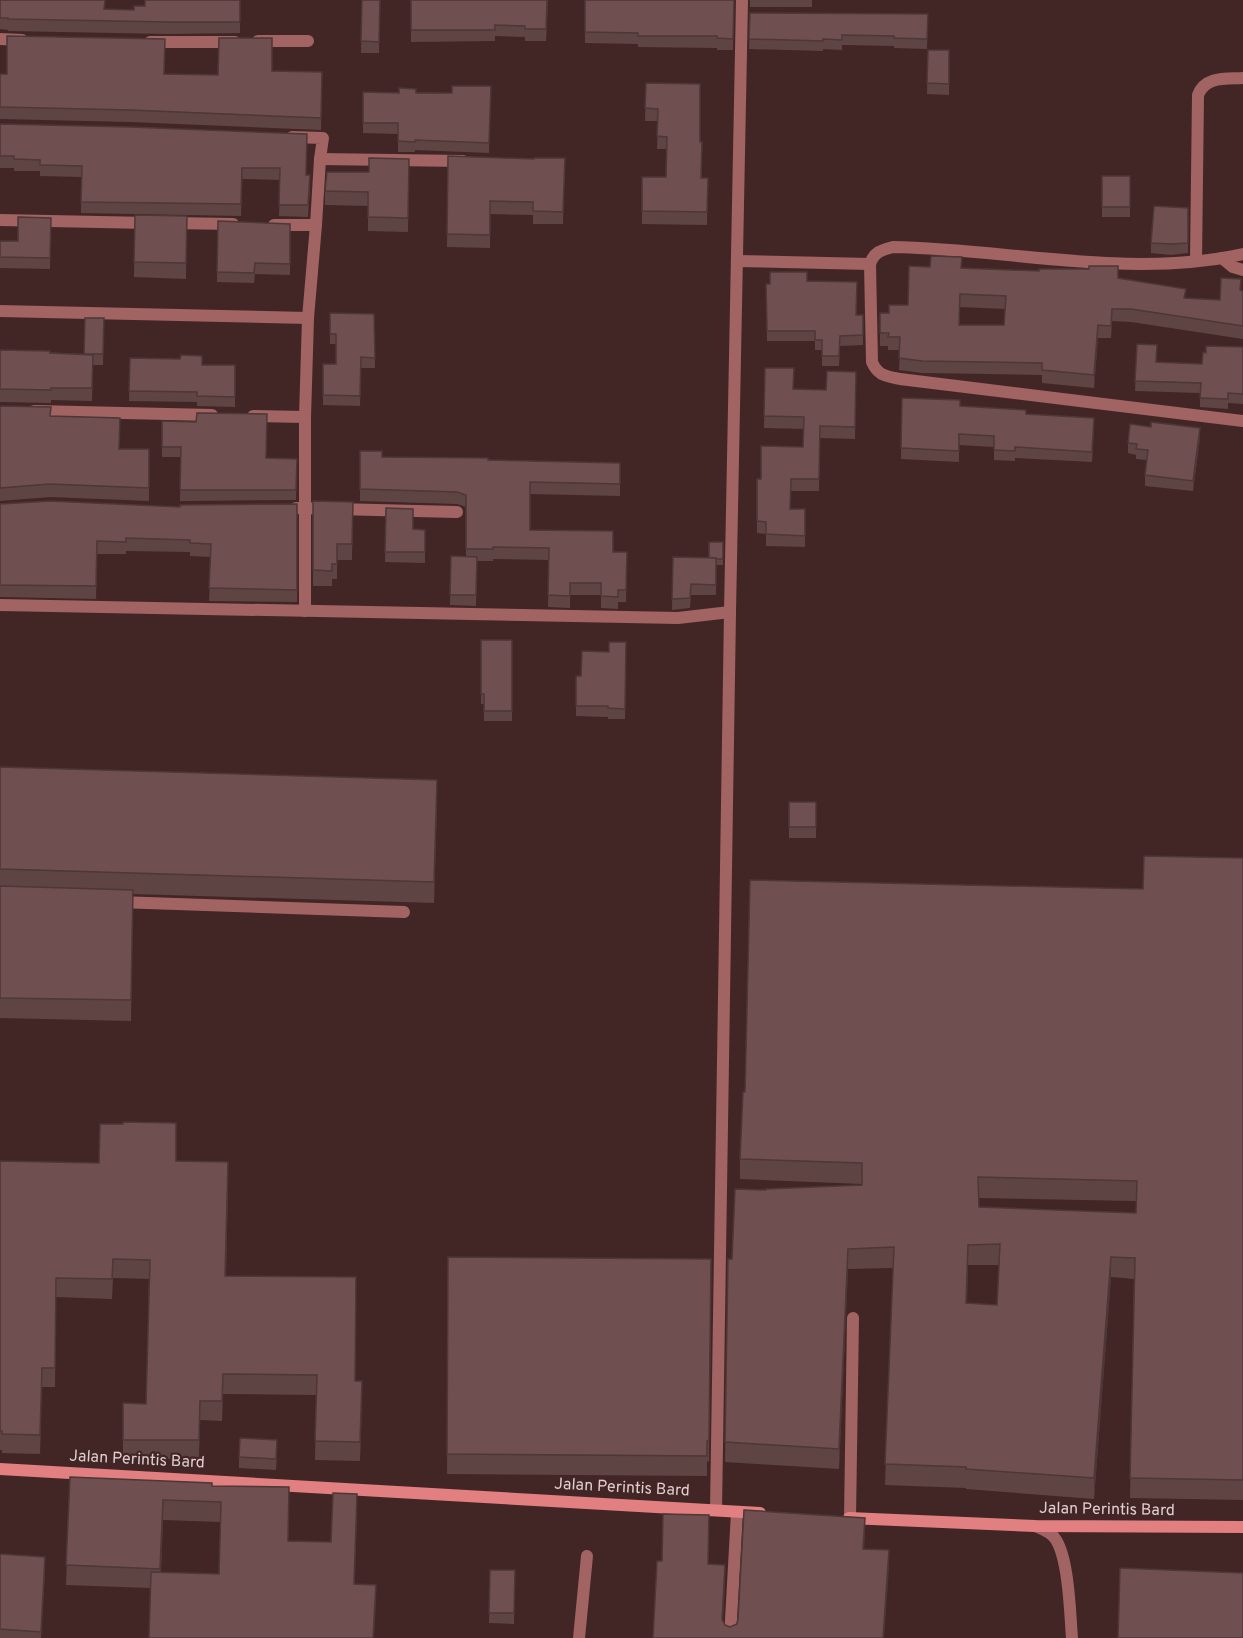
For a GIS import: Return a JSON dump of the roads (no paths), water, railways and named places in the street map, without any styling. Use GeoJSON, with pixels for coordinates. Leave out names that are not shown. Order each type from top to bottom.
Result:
{"type":"FeatureCollection","features":[{"type":"Feature","properties":{"kind":"street"},"geometry":{"type":"LineString","coordinates":[[716,1510],[737,261],[747,15],[741,0]]}},
{"type":"Feature","properties":{"kind":"street"},"geometry":{"type":"LineString","coordinates":[[0,39],[36,40]]}},
{"type":"Feature","properties":{"kind":"street"},"geometry":{"type":"LineString","coordinates":[[132,41],[308,41]]}},
{"type":"Feature","properties":{"kind":"street"},"geometry":{"type":"LineString","coordinates":[[1196,261],[1198,95],[1205,83],[1213,80],[1243,78]]}},
{"type":"Feature","properties":{"kind":"street"},"geometry":{"type":"LineString","coordinates":[[278,136],[323,138],[308,318],[304,508],[306,611]]}},
{"type":"Feature","properties":{"kind":"street"},"geometry":{"type":"LineString","coordinates":[[320,159],[474,161]]}},
{"type":"Feature","properties":{"kind":"street"},"geometry":{"type":"LineString","coordinates":[[0,220],[316,225]]}},
{"type":"Feature","properties":{"kind":"street"},"geometry":{"type":"LineString","coordinates":[[1243,254],[1161,264],[893,247],[880,250],[872,256],[870,264],[872,362],[876,370],[885,376],[1243,421]]}},
{"type":"Feature","properties":{"kind":"street"},"geometry":{"type":"LineString","coordinates":[[1222,258],[1233,267],[1243,270]]}},
{"type":"Feature","properties":{"kind":"street"},"geometry":{"type":"LineString","coordinates":[[737,261],[870,264]]}},
{"type":"Feature","properties":{"kind":"street"},"geometry":{"type":"LineString","coordinates":[[0,311],[308,318]]}},
{"type":"Feature","properties":{"kind":"street"},"geometry":{"type":"LineString","coordinates":[[23,411],[223,415]]}},
{"type":"Feature","properties":{"kind":"street"},"geometry":{"type":"LineString","coordinates":[[246,416],[305,417]]}},
{"type":"Feature","properties":{"kind":"street"},"geometry":{"type":"LineString","coordinates":[[280,508],[457,512]]}},
{"type":"Feature","properties":{"kind":"street"},"geometry":{"type":"LineString","coordinates":[[0,605],[678,618],[730,612]]}},
{"type":"Feature","properties":{"kind":"street"},"geometry":{"type":"LineString","coordinates":[[107,902],[404,912]]}},
{"type":"Feature","properties":{"kind":"street","name":"Jalan Perintis Bard"},"geometry":{"type":"LineString","coordinates":[[853,1318],[844,1518],[1035,1526],[1243,1527]]}},
{"type":"Feature","properties":{"kind":"street","name":"Jalan Perintis Bard"},"geometry":{"type":"LineString","coordinates":[[0,1469],[771,1514]]}},
{"type":"Feature","properties":{"kind":"street"},"geometry":{"type":"LineString","coordinates":[[730,1638],[737,1512]]}},
{"type":"Feature","properties":{"kind":"street"},"geometry":{"type":"LineString","coordinates":[[1035,1526],[1053,1536],[1062,1552],[1067,1578],[1072,1638]]}},
{"type":"Feature","properties":{"kind":"street"},"geometry":{"type":"LineString","coordinates":[[579,1638],[587,1556]]}}]}
